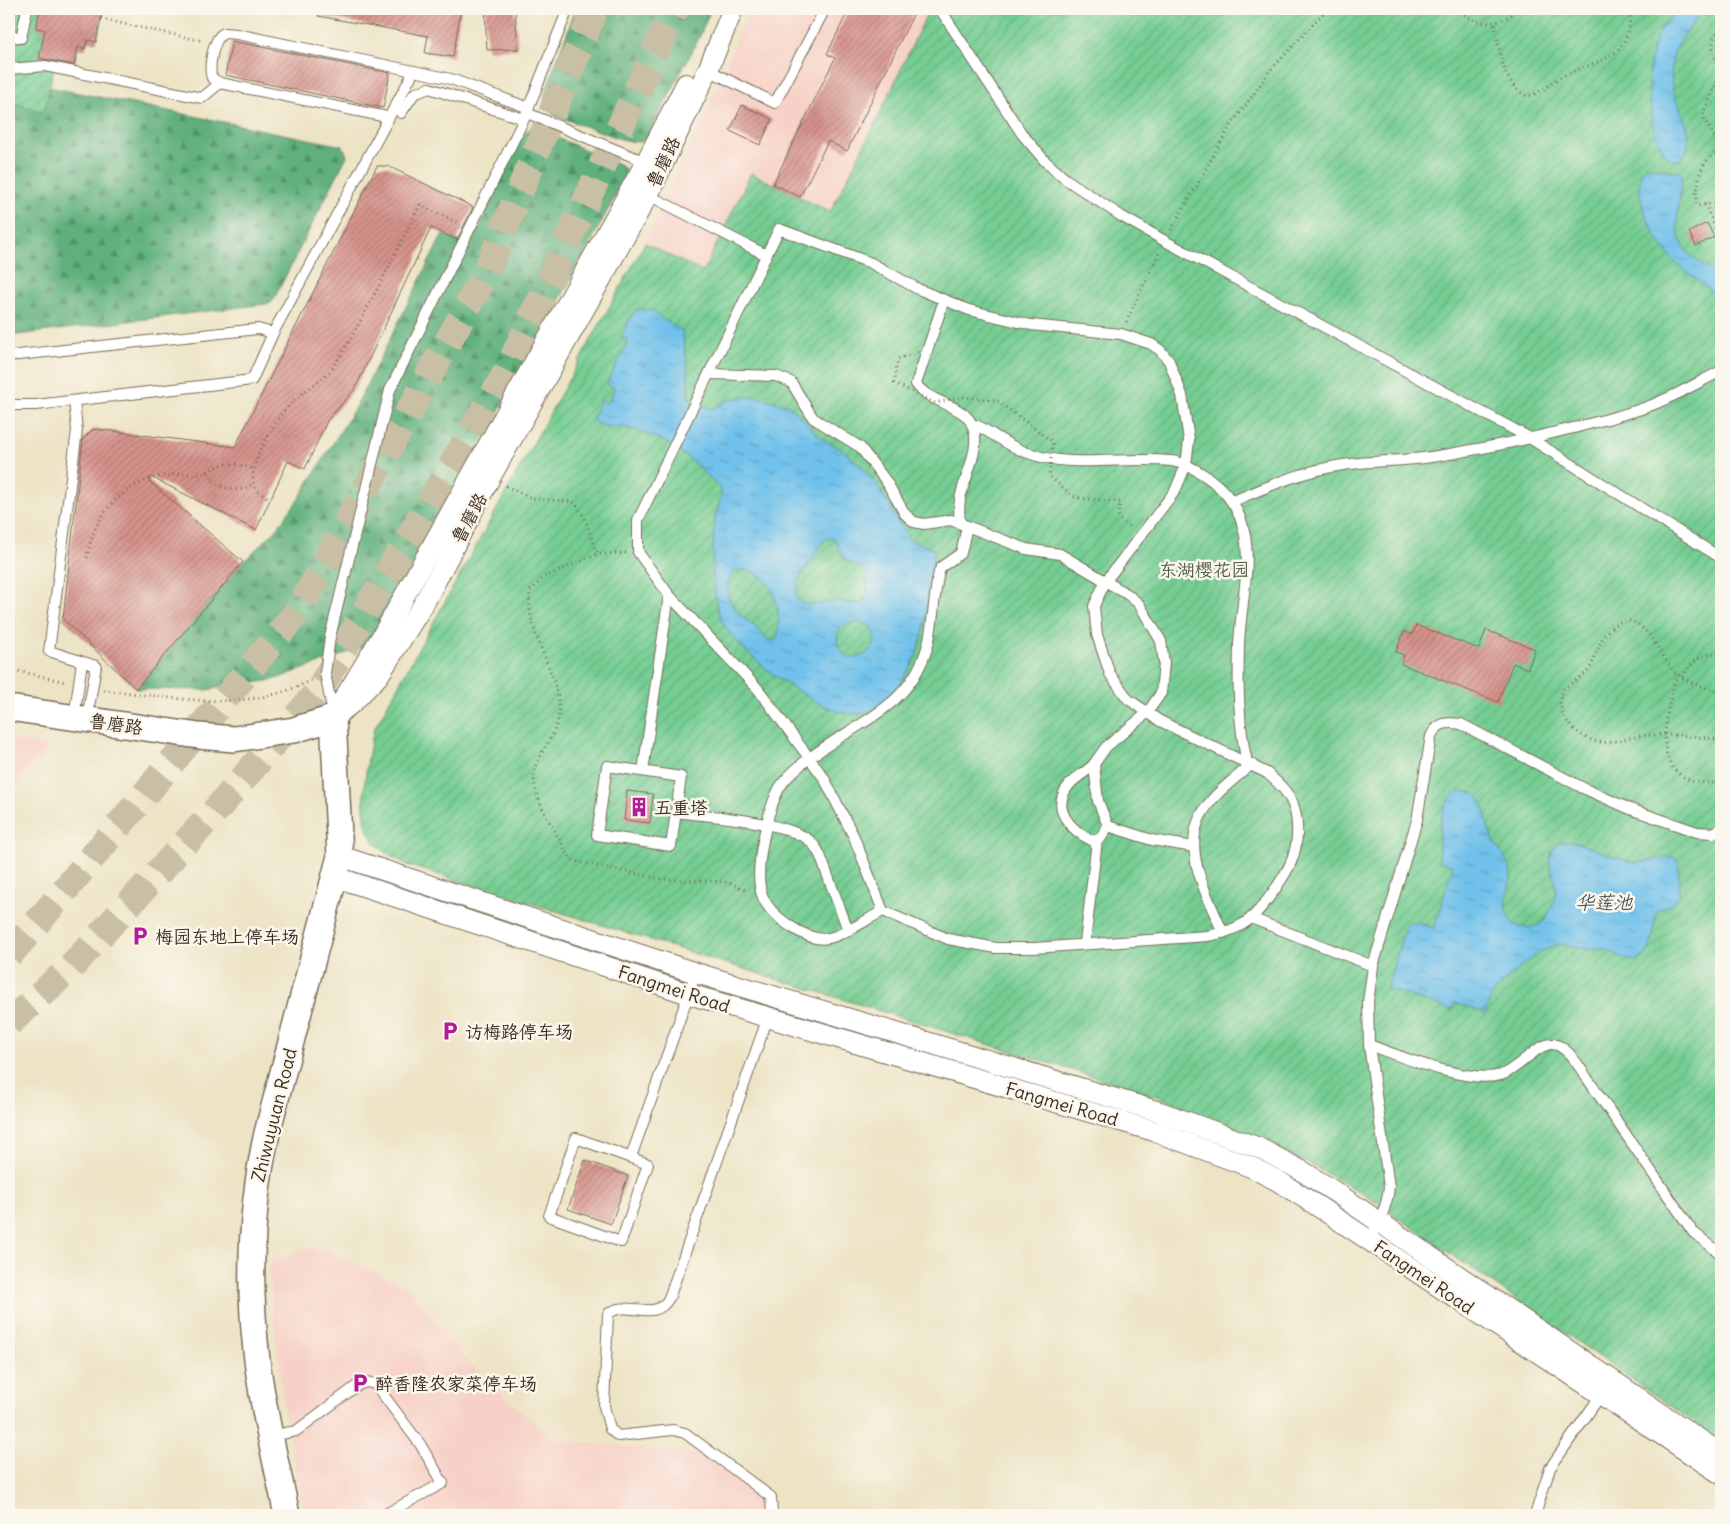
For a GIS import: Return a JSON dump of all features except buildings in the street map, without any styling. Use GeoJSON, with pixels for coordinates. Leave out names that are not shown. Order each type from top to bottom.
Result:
{"type":"FeatureCollection","features":[{"type":"Feature","properties":{"kind":"street"},"geometry":{"type":"LineString","coordinates":[[333,718],[387,628],[653,165],[719,9]]}},
{"type":"Feature","properties":{"kind":"street","name":"鲁磨路"},"geometry":{"type":"LineString","coordinates":[[9,708],[234,738],[294,730],[333,718],[367,689],[393,656],[423,605],[490,478],[648,195],[653,165],[708,70],[733,9]]}},
{"type":"Feature","properties":{"kind":"street","name":"Zhiwuyuan Road"},"geometry":{"type":"LineString","coordinates":[[287,1515],[270,1436],[256,1344],[252,1272],[254,1203],[267,1133],[338,866],[333,718]]}},
{"type":"Feature","properties":{"kind":"street","name":"Fangmei Road"},"geometry":{"type":"LineString","coordinates":[[338,866],[774,996],[1157,1122],[1278,1181],[1613,1395],[1721,1454]]}},
{"type":"Feature","properties":{"kind":"street","name":"Fangmei Road"},"geometry":{"type":"LineString","coordinates":[[338,866],[689,994],[768,1019],[1267,1152],[1302,1171],[1380,1223],[1721,1474]]}},
{"type":"Feature","properties":{"kind":"lane"},"geometry":{"type":"LineString","coordinates":[[9,36],[21,38],[27,9]]}},
{"type":"Feature","properties":{"kind":"lane"},"geometry":{"type":"LineString","coordinates":[[333,718],[325,673],[330,637],[382,416],[390,390],[526,113],[568,9]]}},
{"type":"Feature","properties":{"kind":"lane"},"geometry":{"type":"LineString","coordinates":[[708,70],[775,104],[825,9]]}},
{"type":"Feature","properties":{"kind":"lane"},"geometry":{"type":"LineString","coordinates":[[940,9],[1022,134],[1045,160],[1080,189],[1165,241],[1528,437],[1721,558]]}},
{"type":"Feature","properties":{"kind":"lane"},"geometry":{"type":"LineString","coordinates":[[387,116],[220,83],[212,78],[210,71],[216,44],[221,34],[237,34],[451,79],[526,113],[653,165]]}},
{"type":"Feature","properties":{"kind":"lane"},"geometry":{"type":"LineString","coordinates":[[9,69],[45,66],[202,98],[220,83]]}},
{"type":"Feature","properties":{"kind":"lane"},"geometry":{"type":"LineString","coordinates":[[9,405],[36,405],[252,380],[273,333],[387,116],[414,71]]}},
{"type":"Feature","properties":{"kind":"lane"},"geometry":{"type":"LineString","coordinates":[[401,113],[414,94],[429,88],[526,113]]}},
{"type":"Feature","properties":{"kind":"lane"},"geometry":{"type":"LineString","coordinates":[[648,195],[766,255]]}},
{"type":"Feature","properties":{"kind":"lane"},"geometry":{"type":"LineString","coordinates":[[779,228],[871,264],[944,300],[1004,320],[1074,331],[1121,334],[1151,344],[1169,361],[1176,375],[1187,420],[1189,440],[1186,465],[1175,491],[1139,535],[1105,582],[1094,606],[1095,623],[1103,655],[1115,684],[1128,699],[1185,734],[1250,763],[1280,784],[1294,806],[1297,825],[1292,858],[1278,882],[1251,918],[1242,925],[1223,933],[1014,949],[985,947],[948,939],[884,911],[854,837],[824,778],[810,757],[740,668],[669,595],[638,552],[638,520],[779,228]]}},
{"type":"Feature","properties":{"kind":"lane"},"geometry":{"type":"LineString","coordinates":[[884,911],[828,938],[806,935],[775,915],[762,894],[760,880],[761,858],[772,805],[781,785],[810,757],[837,738],[882,712],[898,698],[914,678],[928,646],[941,566],[961,552],[963,524],[960,500],[974,445],[972,425],[964,414],[925,392],[916,384],[944,300]]}},
{"type":"Feature","properties":{"kind":"lane"},"geometry":{"type":"LineString","coordinates":[[9,356],[258,329],[273,333]]}},
{"type":"Feature","properties":{"kind":"lane"},"geometry":{"type":"LineString","coordinates":[[1233,501],[1293,477],[1321,469],[1354,463],[1432,457],[1528,437],[1636,410],[1670,397],[1721,371]]}},
{"type":"Feature","properties":{"kind":"lane"},"geometry":{"type":"LineString","coordinates":[[709,374],[776,376],[792,382],[814,418],[860,447],[886,480],[909,518],[919,524],[947,520],[963,524],[1026,549],[1065,556],[1139,604],[1161,641],[1163,682],[1158,699],[1147,712],[1106,747],[1094,764],[1067,788],[1063,801],[1064,819],[1073,829],[1093,841],[1104,835],[1108,826]]}},
{"type":"Feature","properties":{"kind":"lane"},"geometry":{"type":"LineString","coordinates":[[74,401],[76,430],[49,651],[96,666],[92,688],[80,718]]}},
{"type":"Feature","properties":{"kind":"lane"},"geometry":{"type":"LineString","coordinates":[[972,425],[978,426],[1028,453],[1050,459],[1153,460],[1186,465],[1216,483],[1233,501],[1243,521],[1247,553],[1239,666],[1242,742],[1250,763]]}},
{"type":"Feature","properties":{"kind":"lane"},"geometry":{"type":"LineString","coordinates":[[643,771],[669,595]]}},
{"type":"Feature","properties":{"kind":"lane"},"geometry":{"type":"LineString","coordinates":[[80,718],[78,686],[82,662]]}},
{"type":"Feature","properties":{"kind":"lane"},"geometry":{"type":"LineString","coordinates":[[1369,1240],[1380,1223],[1388,1198],[1389,1187],[1369,1045],[1368,1002],[1373,966],[1417,820],[1431,736],[1440,724],[1461,724],[1585,789],[1630,809],[1696,832],[1713,833],[1721,829]]}},
{"type":"Feature","properties":{"kind":"lane"},"geometry":{"type":"LineString","coordinates":[[1223,933],[1198,869],[1194,847],[1196,830],[1203,811],[1250,763]]}},
{"type":"Feature","properties":{"kind":"lane"},"geometry":{"type":"LineString","coordinates":[[1094,764],[1100,810],[1108,826],[1152,840],[1194,847]]}},
{"type":"Feature","properties":{"kind":"lane"},"geometry":{"type":"LineString","coordinates":[[607,766],[681,777],[676,812],[671,846],[597,835],[607,766]]}},
{"type":"Feature","properties":{"kind":"lane"},"geometry":{"type":"LineString","coordinates":[[1083,774],[1095,782]]}},
{"type":"Feature","properties":{"kind":"lane"},"geometry":{"type":"LineString","coordinates":[[676,812],[768,825],[802,837],[815,846],[848,930]]}},
{"type":"Feature","properties":{"kind":"lane"},"geometry":{"type":"LineString","coordinates":[[1085,943],[1097,840]]}},
{"type":"Feature","properties":{"kind":"lane"},"geometry":{"type":"LineString","coordinates":[[1251,918],[1373,966]]}},
{"type":"Feature","properties":{"kind":"lane"},"geometry":{"type":"LineString","coordinates":[[631,1158],[696,973]]}},
{"type":"Feature","properties":{"kind":"lane"},"geometry":{"type":"LineString","coordinates":[[772,1515],[771,1497],[685,1433],[673,1430],[618,1436],[610,1429],[604,1406],[608,1314],[616,1309],[647,1311],[659,1309],[669,1298],[768,1019],[774,996]]}},
{"type":"Feature","properties":{"kind":"lane"},"geometry":{"type":"LineString","coordinates":[[1369,1045],[1416,1062],[1466,1075],[1490,1077],[1517,1067],[1545,1045],[1553,1044],[1560,1047],[1575,1061],[1693,1232],[1721,1254]]}},
{"type":"Feature","properties":{"kind":"lane"},"geometry":{"type":"LineString","coordinates":[[576,1138],[631,1158],[648,1164],[621,1242],[549,1216],[576,1138]]}},
{"type":"Feature","properties":{"kind":"lane"},"geometry":{"type":"LineString","coordinates":[[270,1436],[296,1431],[358,1385],[367,1382],[375,1384],[420,1444],[443,1483],[442,1486],[384,1515]]}},
{"type":"Feature","properties":{"kind":"lane"},"geometry":{"type":"LineString","coordinates":[[1535,1515],[1550,1468],[1613,1395]]}},
{"type":"Feature","properties":{"kind":"path"},"geometry":{"type":"LineString","coordinates":[[1121,334],[1165,241],[1228,130],[1269,72],[1327,9]]}},
{"type":"Feature","properties":{"kind":"path"},"geometry":{"type":"LineString","coordinates":[[1456,9],[1470,18],[1495,24],[1505,20],[1519,9]]}},
{"type":"Feature","properties":{"kind":"path"},"geometry":{"type":"LineString","coordinates":[[1495,24],[1504,66],[1516,88],[1528,96],[1563,76],[1603,61],[1616,53],[1627,38],[1630,9]]}},
{"type":"Feature","properties":{"kind":"path"},"geometry":{"type":"LineString","coordinates":[[101,19],[216,44]]}},
{"type":"Feature","properties":{"kind":"path"},"geometry":{"type":"LineString","coordinates":[[1721,31],[1716,33],[1713,39],[1714,54],[1721,72],[1703,115],[1718,144],[1716,154],[1705,163],[1699,177],[1696,194],[1697,206],[1721,202]]}},
{"type":"Feature","properties":{"kind":"path"},"geometry":{"type":"LineString","coordinates":[[1705,204],[1721,242]]}},
{"type":"Feature","properties":{"kind":"path"},"geometry":{"type":"LineString","coordinates":[[266,497],[256,490],[254,483],[255,470],[261,448],[282,412],[292,401],[322,379],[334,365],[360,322],[420,205],[470,228]]}},
{"type":"Feature","properties":{"kind":"path"},"geometry":{"type":"LineString","coordinates":[[918,352],[898,359],[894,383],[935,403],[962,397],[996,400],[1053,442],[1049,476],[1079,498],[1120,502],[1118,518],[1139,535]]}},
{"type":"Feature","properties":{"kind":"path"},"geometry":{"type":"LineString","coordinates":[[87,558],[93,533],[103,514],[116,499],[134,485],[162,476],[208,472],[217,466],[231,464],[255,470]]}},
{"type":"Feature","properties":{"kind":"path"},"geometry":{"type":"LineString","coordinates":[[208,472],[215,483],[233,490],[242,490],[254,483]]}},
{"type":"Feature","properties":{"kind":"path"},"geometry":{"type":"LineString","coordinates":[[490,478],[531,498],[574,502],[586,520],[590,540],[598,554]]}},
{"type":"Feature","properties":{"kind":"path"},"geometry":{"type":"LineString","coordinates":[[638,552],[598,554],[544,577],[530,591],[530,611],[556,689],[559,707],[557,729],[535,770],[535,786],[541,804],[569,856],[574,860],[642,876],[727,882],[762,894]]}},
{"type":"Feature","properties":{"kind":"path"},"geometry":{"type":"LineString","coordinates":[[1721,692],[1676,673],[1640,625],[1624,622],[1610,629],[1602,638],[1593,662],[1584,676],[1566,686],[1560,694],[1559,703],[1564,717],[1576,730],[1597,742],[1609,743],[1641,736],[1666,735],[1721,740]]}},
{"type":"Feature","properties":{"kind":"path"},"geometry":{"type":"LineString","coordinates":[[1682,677],[1700,657],[1721,653]]}},
{"type":"Feature","properties":{"kind":"path"},"geometry":{"type":"LineString","coordinates":[[9,669],[78,686]]}},
{"type":"Feature","properties":{"kind":"path"},"geometry":{"type":"LineString","coordinates":[[92,688],[184,700],[229,702],[275,694],[296,687],[325,673]]}},
{"type":"Feature","properties":{"kind":"path"},"geometry":{"type":"LineString","coordinates":[[1676,673],[1666,735],[1667,757],[1682,775],[1702,783],[1721,783]]}},
{"type":"Feature","properties":{"kind":"shaded area"},"geometry":{"type":"Polygon","coordinates":[[[748,9],[929,9],[880,114],[829,212],[703,273],[645,243],[714,95],[748,9]]]}},
{"type":"Feature","properties":{"kind":"shaded area"},"geometry":{"type":"Polygon","coordinates":[[[9,740],[51,746],[9,789],[9,740]]]}},
{"type":"Feature","properties":{"kind":"shaded area"},"geometry":{"type":"Polygon","coordinates":[[[306,1248],[323,1249],[406,1286],[467,1361],[550,1438],[702,1455],[763,1502],[765,1515],[305,1515],[284,1411],[268,1267],[279,1259],[306,1248]]]}},
{"type":"Feature","properties":{"kind":"green space"},"geometry":{"type":"Polygon","coordinates":[[[9,9],[103,9],[96,42],[87,40],[85,49],[78,47],[74,65],[55,62],[44,112],[9,101],[9,9]]]}},
{"type":"Feature","properties":{"kind":"green space"},"geometry":{"type":"Polygon","coordinates":[[[576,9],[711,9],[700,36],[648,136],[641,142],[627,141],[553,115],[545,107],[544,95],[576,9]]]}},
{"type":"Feature","properties":{"kind":"green space","name":"东湖樱花园"},"geometry":{"type":"Polygon","coordinates":[[[929,9],[1721,9],[1721,1441],[1368,1197],[1317,1168],[1213,1119],[1159,1097],[407,865],[384,851],[373,840],[365,817],[364,786],[374,729],[645,243],[703,272],[751,173],[830,212],[880,114],[929,9]]]}},
{"type":"Feature","properties":{"kind":"green space"},"geometry":{"type":"Polygon","coordinates":[[[49,87],[343,146],[347,156],[273,301],[266,304],[9,336],[9,101],[43,112],[49,87]]]}},
{"type":"Feature","properties":{"kind":"green space"},"geometry":{"type":"Polygon","coordinates":[[[532,127],[621,165],[625,169],[625,178],[534,348],[372,639],[362,647],[273,680],[206,690],[136,689],[243,562],[274,532],[298,500],[356,406],[443,234],[470,246],[522,136],[532,127]]]}},
{"type":"Feature","properties":{"kind":"water"},"geometry":{"type":"Polygon","coordinates":[[[1677,9],[1703,9],[1682,39],[1673,58],[1672,88],[1685,120],[1688,143],[1682,159],[1673,161],[1664,152],[1657,139],[1650,105],[1649,86],[1655,40],[1677,9]]]}},
{"type":"Feature","properties":{"kind":"water"},"geometry":{"type":"Polygon","coordinates":[[[1645,166],[1678,172],[1682,175],[1677,217],[1679,236],[1683,246],[1690,255],[1721,279],[1721,311],[1717,299],[1668,255],[1653,231],[1642,203],[1640,177],[1645,166]]]}},
{"type":"Feature","properties":{"kind":"water"},"geometry":{"type":"Polygon","coordinates":[[[638,308],[650,310],[682,331],[690,400],[711,409],[731,399],[743,397],[757,397],[789,405],[821,438],[844,451],[863,468],[877,485],[910,540],[934,549],[925,625],[920,646],[900,684],[880,705],[856,714],[838,711],[820,704],[787,684],[749,654],[724,625],[717,607],[713,569],[714,531],[721,495],[720,487],[681,452],[660,439],[635,430],[604,426],[594,422],[593,417],[601,400],[608,403],[615,388],[607,384],[628,341],[621,337],[638,308]],[[829,538],[824,540],[800,578],[796,594],[798,601],[808,605],[840,601],[857,604],[863,603],[867,593],[867,574],[861,567],[845,560],[835,540],[829,538]],[[744,570],[734,572],[728,586],[731,603],[741,616],[761,632],[766,639],[775,641],[779,629],[779,621],[771,588],[766,580],[754,573],[744,570]],[[861,622],[847,623],[838,631],[839,647],[850,658],[866,654],[875,643],[874,631],[861,622]]]}},
{"type":"Feature","properties":{"kind":"water","name":"华莲池"},"geometry":{"type":"Polygon","coordinates":[[[1459,791],[1474,793],[1481,802],[1489,830],[1510,869],[1511,875],[1506,900],[1509,918],[1513,923],[1524,928],[1530,928],[1542,923],[1549,913],[1556,891],[1550,861],[1554,849],[1560,842],[1577,843],[1634,862],[1644,862],[1666,857],[1678,860],[1680,895],[1672,903],[1657,911],[1651,945],[1645,955],[1640,959],[1629,960],[1603,949],[1577,948],[1565,944],[1555,945],[1527,962],[1502,983],[1493,995],[1485,1013],[1454,1003],[1452,1010],[1387,989],[1406,924],[1411,922],[1434,928],[1453,866],[1439,861],[1441,822],[1447,803],[1459,791]]]}},
{"type":"Feature","properties":{"kind":"tunnel"},"geometry":{"type":"LineString","coordinates":[[9,955],[299,610],[486,273],[595,9]]}},
{"type":"Feature","properties":{"kind":"tunnel"},"geometry":{"type":"LineString","coordinates":[[9,1023],[70,968],[216,810],[317,693],[506,374],[675,9]]}},
{"type":"Feature","properties":{"kind":"place","name":"五重塔"},"geometry":{"type":"Point","coordinates":[639,807]}},
{"type":"Feature","properties":{"kind":"place","name":"梅园东地上停车场"},"geometry":{"type":"Point","coordinates":[140,936]}},
{"type":"Feature","properties":{"kind":"place","name":"访梅路停车场"},"geometry":{"type":"Point","coordinates":[450,1031]}},
{"type":"Feature","properties":{"kind":"place","name":"醉香隆农家菜停车场"},"geometry":{"type":"Point","coordinates":[360,1383]}}]}
